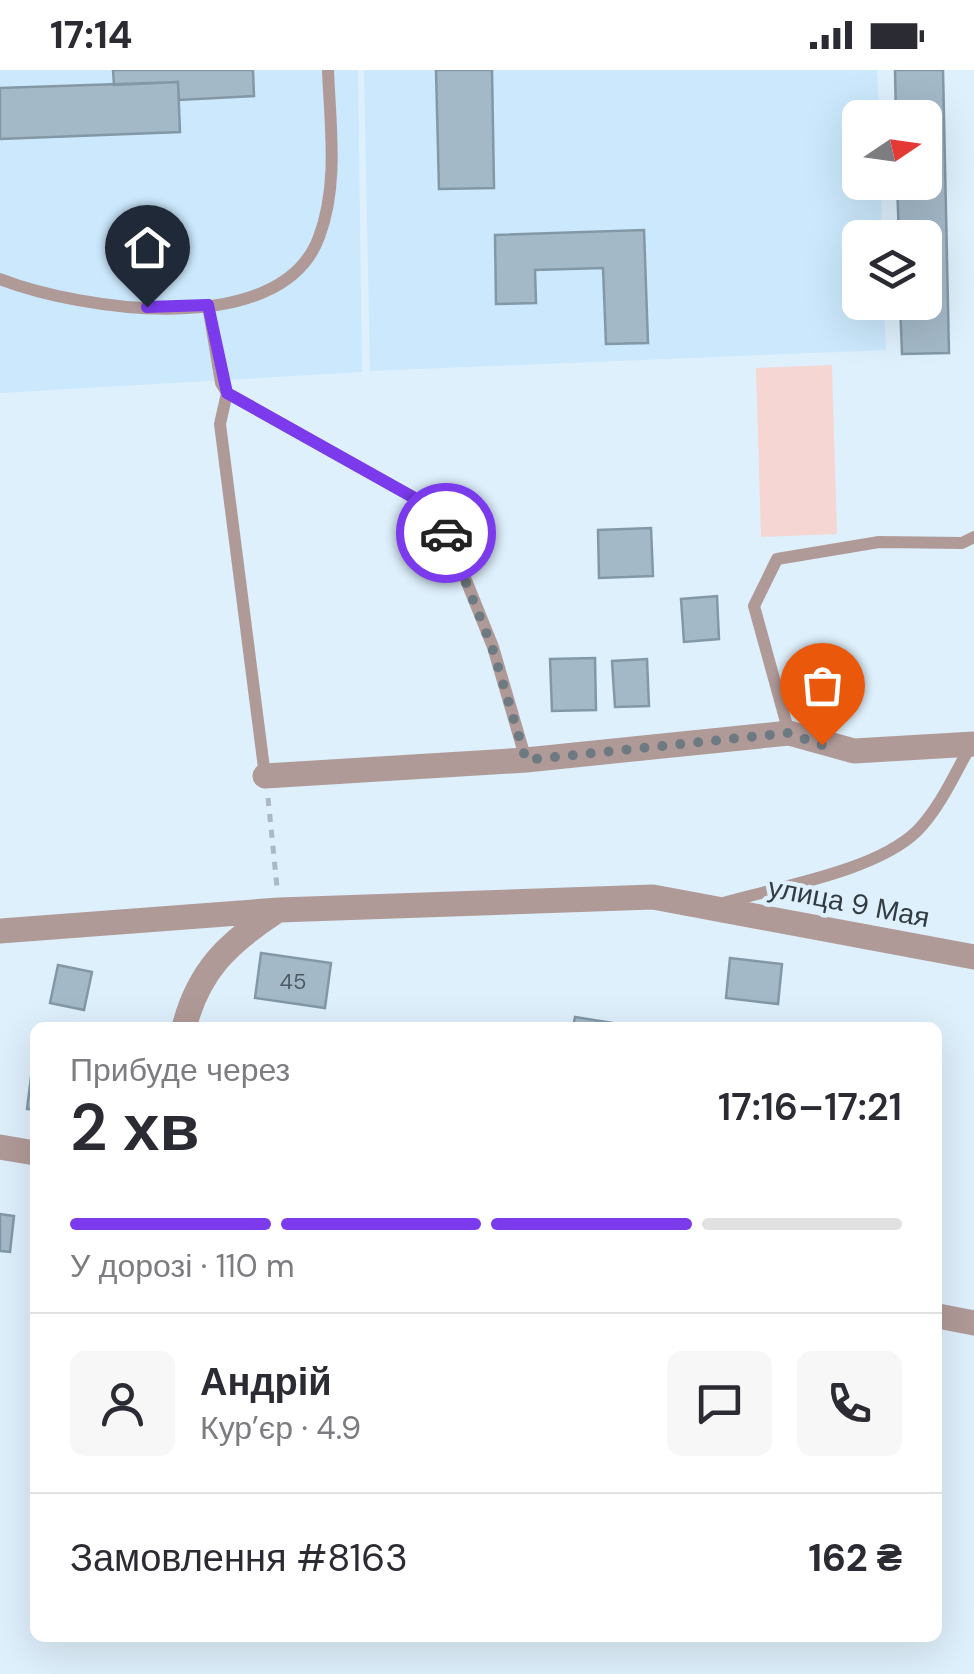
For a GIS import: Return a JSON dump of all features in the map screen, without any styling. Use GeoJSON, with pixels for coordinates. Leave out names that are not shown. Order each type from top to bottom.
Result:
{"type":"FeatureCollection","features":[{"type":"Feature","properties":{"kind":"street"},"geometry":{"type":"LineString","coordinates":[[265,776],[526,760],[788,733],[854,752],[973,744]]}},
{"type":"Feature","properties":{"kind":"street","name":"улица 9 Мая"},"geometry":{"type":"LineString","coordinates":[[0,931],[280,910],[653,897],[974,957]]}},
{"type":"Feature","properties":{"kind":"street"},"geometry":{"type":"LineString","coordinates":[[185,1022],[190,1002],[207,968],[232,940],[280,910]]}},
{"type":"Feature","properties":{"kind":"street"},"geometry":{"type":"LineString","coordinates":[[0,1147],[30,1151]]}},
{"type":"Feature","properties":{"kind":"street"},"geometry":{"type":"LineString","coordinates":[[942,1317],[974,1323]]}},
{"type":"Feature","properties":{"kind":"lane"},"geometry":{"type":"LineString","coordinates":[[0,279],[47,298],[117,308],[208,305],[280,286],[296,273],[315,246],[327,203],[331,162],[328,70]]}},
{"type":"Feature","properties":{"kind":"lane"},"geometry":{"type":"LineString","coordinates":[[208,305],[227,393],[220,424],[265,776]]}},
{"type":"Feature","properties":{"kind":"lane"},"geometry":{"type":"LineString","coordinates":[[227,393],[418,500],[446,533],[492,647],[526,760]]}},
{"type":"Feature","properties":{"kind":"lane"},"geometry":{"type":"LineString","coordinates":[[788,733],[754,606],[777,559],[878,542],[962,542],[974,537]]}},
{"type":"Feature","properties":{"kind":"lane"},"geometry":{"type":"LineString","coordinates":[[712,906],[868,860],[894,848],[929,816],[973,744]]}},
{"type":"Feature","properties":{"kind":"path"},"geometry":{"type":"LineString","coordinates":[[265,776],[280,910]]}},
{"type":"Feature","properties":{"kind":"shaded area"},"geometry":{"type":"Polygon","coordinates":[[[0,70],[358,70],[362,372],[0,393],[0,70]]]}},
{"type":"Feature","properties":{"kind":"shaded area"},"geometry":{"type":"Polygon","coordinates":[[[364,70],[877,70],[878,100],[842,100],[842,200],[881,200],[882,220],[842,220],[842,320],[885,320],[886,350],[370,371],[364,70]]]}},
{"type":"Feature","properties":{"kind":"shaded area"},"geometry":{"type":"Polygon","coordinates":[[[832,365],[837,534],[761,537],[756,368],[832,365]]]}},
{"type":"Feature","properties":{"kind":"building"},"geometry":{"type":"Polygon","coordinates":[[[113,70],[253,70],[254,96],[179,100],[178,82],[114,85],[113,70]]]}},
{"type":"Feature","properties":{"kind":"building"},"geometry":{"type":"Polygon","coordinates":[[[436,70],[492,70],[494,188],[439,189],[436,70]]]}},
{"type":"Feature","properties":{"kind":"building"},"geometry":{"type":"Polygon","coordinates":[[[895,70],[943,70],[949,353],[902,354],[901,320],[942,320],[942,220],[898,220],[898,200],[942,200],[942,100],[896,100],[895,70]]]}},
{"type":"Feature","properties":{"kind":"building"},"geometry":{"type":"Polygon","coordinates":[[[178,82],[180,132],[0,139],[0,88],[178,82]]]}},
{"type":"Feature","properties":{"kind":"building"},"geometry":{"type":"Polygon","coordinates":[[[644,230],[648,343],[606,344],[603,268],[535,270],[536,303],[496,304],[495,235],[644,230]]]}},
{"type":"Feature","properties":{"kind":"building"},"geometry":{"type":"Polygon","coordinates":[[[651,528],[653,576],[599,578],[598,530],[651,528]]]}},
{"type":"Feature","properties":{"kind":"building"},"geometry":{"type":"Polygon","coordinates":[[[717,596],[719,639],[684,642],[681,599],[717,596]]]}},
{"type":"Feature","properties":{"kind":"building"},"geometry":{"type":"Polygon","coordinates":[[[595,658],[596,710],[552,711],[550,659],[595,658]]]}},
{"type":"Feature","properties":{"kind":"building"},"geometry":{"type":"Polygon","coordinates":[[[647,659],[649,706],[615,707],[612,661],[647,659]]]}},
{"type":"Feature","properties":{"kind":"building"},"geometry":{"type":"Polygon","coordinates":[[[261,953],[331,963],[325,1008],[255,998],[261,953]]]}},
{"type":"Feature","properties":{"kind":"building"},"geometry":{"type":"Polygon","coordinates":[[[730,958],[782,964],[778,1004],[726,998],[730,958]]]}},
{"type":"Feature","properties":{"kind":"building"},"geometry":{"type":"Polygon","coordinates":[[[58,965],[92,972],[84,1010],[50,1003],[58,965]]]}},
{"type":"Feature","properties":{"kind":"building"},"geometry":{"type":"Polygon","coordinates":[[[575,1017],[607,1022],[574,1022],[575,1017]]]}},
{"type":"Feature","properties":{"kind":"building"},"geometry":{"type":"Polygon","coordinates":[[[0,1214],[14,1216],[10,1252],[0,1251],[0,1214]]]}},
{"type":"Feature","properties":{"kind":"way so far"},"geometry":{"type":"LineString","coordinates":[[446,533],[492,647],[526,760],[788,733],[822,745]]}},
{"type":"Feature","properties":{"kind":"route"},"geometry":{"type":"LineString","coordinates":[[147,307],[208,305],[221,383],[227,393],[418,500],[446,533]]}}]}
